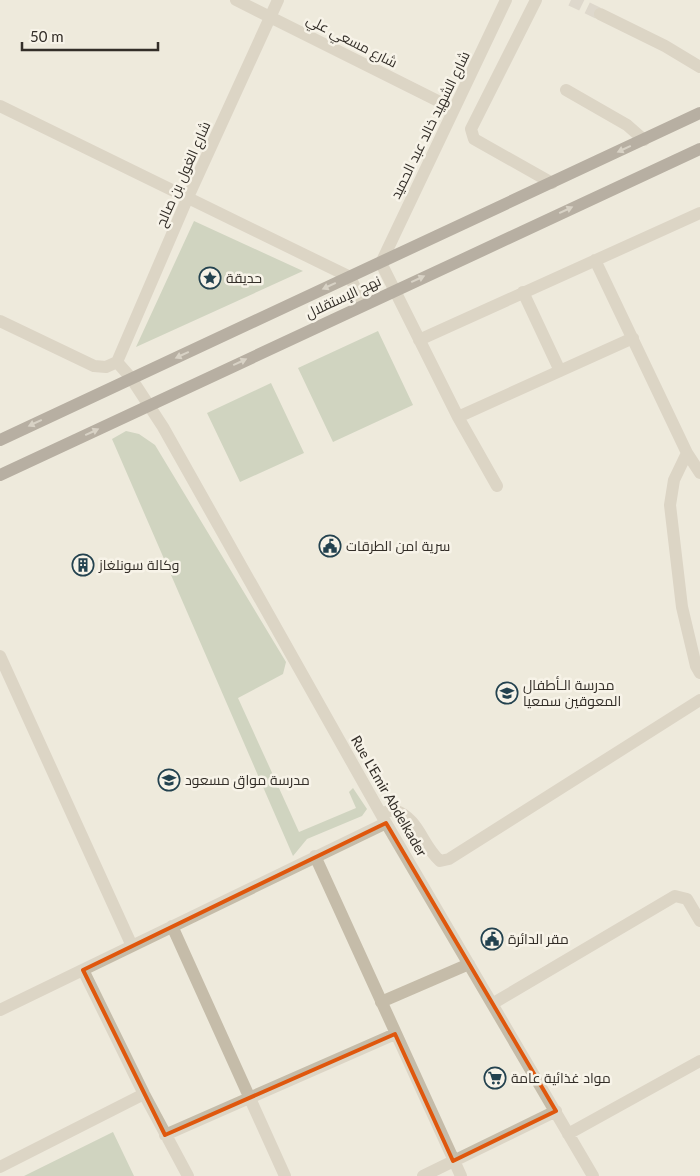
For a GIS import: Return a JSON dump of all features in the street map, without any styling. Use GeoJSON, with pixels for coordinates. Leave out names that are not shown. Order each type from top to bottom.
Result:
{"type":"FeatureCollection","features":[{"type":"Feature","properties":{"kind":"main road","name":"نهج الإستقلال"},"geometry":{"type":"LineString","coordinates":[[0,440],[700,113]]}},
{"type":"Feature","properties":{"kind":"main road","name":"نهج الإستقلال"},"geometry":{"type":"LineString","coordinates":[[0,475],[363,304],[700,149]]}},
{"type":"Feature","properties":{"kind":"street","name":"شارع مسعي علي"},"geometry":{"type":"LineString","coordinates":[[236,0],[454,109]]}},
{"type":"Feature","properties":{"kind":"street","name":"شارع الغول بن صالح"},"geometry":{"type":"LineString","coordinates":[[117,362],[188,197],[278,0]]}},
{"type":"Feature","properties":{"kind":"street","name":"شارع الشهيد خالد عبد الحميد"},"geometry":{"type":"LineString","coordinates":[[381,262],[506,0]]}},
{"type":"Feature","properties":{"kind":"street"},"geometry":{"type":"LineString","coordinates":[[536,0],[471,128],[471,134],[474,139],[552,183]]}},
{"type":"Feature","properties":{"kind":"street"},"geometry":{"type":"LineString","coordinates":[[600,14],[665,46],[700,67]]}},
{"type":"Feature","properties":{"kind":"street"},"geometry":{"type":"LineString","coordinates":[[566,90],[627,126],[644,140]]}},
{"type":"Feature","properties":{"kind":"street"},"geometry":{"type":"LineString","coordinates":[[0,106],[350,277],[363,304]]}},
{"type":"Feature","properties":{"kind":"street"},"geometry":{"type":"LineString","coordinates":[[419,340],[700,213]]}},
{"type":"Feature","properties":{"kind":"street"},"geometry":{"type":"LineString","coordinates":[[595,260],[687,453],[700,473]]}},
{"type":"Feature","properties":{"kind":"street"},"geometry":{"type":"LineString","coordinates":[[381,262],[458,417],[497,486]]}},
{"type":"Feature","properties":{"kind":"street"},"geometry":{"type":"LineString","coordinates":[[523,292],[560,371]]}},
{"type":"Feature","properties":{"kind":"street"},"geometry":{"type":"LineString","coordinates":[[0,321],[94,366],[106,367],[117,362]]}},
{"type":"Feature","properties":{"kind":"street"},"geometry":{"type":"LineString","coordinates":[[458,417],[633,338]]}},
{"type":"Feature","properties":{"kind":"street","name":"Rue L'Emir Abdelkader"},"geometry":{"type":"LineString","coordinates":[[117,362],[132,378],[163,427],[384,818],[593,1176]]}},
{"type":"Feature","properties":{"kind":"street"},"geometry":{"type":"LineString","coordinates":[[687,453],[674,480],[670,505],[682,607],[696,666],[700,673]]}},
{"type":"Feature","properties":{"kind":"street"},"geometry":{"type":"LineString","coordinates":[[0,656],[132,946]]}},
{"type":"Feature","properties":{"kind":"street"},"geometry":{"type":"LineString","coordinates":[[0,1010],[315,856],[384,818],[394,810],[410,817],[434,856],[440,861],[448,859],[700,700]]}},
{"type":"Feature","properties":{"kind":"street"},"geometry":{"type":"LineString","coordinates":[[315,856],[461,1176]]}},
{"type":"Feature","properties":{"kind":"street"},"geometry":{"type":"LineString","coordinates":[[492,1004],[675,896],[687,899],[700,921]]}},
{"type":"Feature","properties":{"kind":"street"},"geometry":{"type":"LineString","coordinates":[[172,926],[285,1176]]}},
{"type":"Feature","properties":{"kind":"street"},"geometry":{"type":"LineString","coordinates":[[381,1002],[469,964]]}},
{"type":"Feature","properties":{"kind":"street"},"geometry":{"type":"LineString","coordinates":[[83,970],[144,1094],[188,1176]]}},
{"type":"Feature","properties":{"kind":"street"},"geometry":{"type":"LineString","coordinates":[[165,1135],[395,1034]]}},
{"type":"Feature","properties":{"kind":"street"},"geometry":{"type":"LineString","coordinates":[[568,1134],[700,1061]]}},
{"type":"Feature","properties":{"kind":"street"},"geometry":{"type":"LineString","coordinates":[[0,1168],[144,1094]]}},
{"type":"Feature","properties":{"kind":"street"},"geometry":{"type":"LineString","coordinates":[[424,1176],[556,1111]]}},
{"type":"Feature","properties":{"kind":"highlighted area"},"geometry":{"type":"Polygon","coordinates":[[[386,823],[556,1111],[453,1161],[395,1034],[165,1135],[83,970],[386,823]]]}},
{"type":"Feature","properties":{"kind":"green space"},"geometry":{"type":"Polygon","coordinates":[[[194,221],[303,271],[136,347],[194,221]]]}},
{"type":"Feature","properties":{"kind":"green space"},"geometry":{"type":"Polygon","coordinates":[[[378,331],[413,405],[333,442],[298,368],[378,331]]]}},
{"type":"Feature","properties":{"kind":"green space"},"geometry":{"type":"Polygon","coordinates":[[[271,383],[304,453],[240,482],[207,413],[271,383]]]}},
{"type":"Feature","properties":{"kind":"green space"},"geometry":{"type":"Polygon","coordinates":[[[126,431],[139,434],[155,445],[286,662],[283,674],[238,698],[299,832],[356,808],[349,792],[353,788],[367,809],[362,816],[307,839],[293,856],[112,439],[126,431]]]}},
{"type":"Feature","properties":{"kind":"green space"},"geometry":{"type":"Polygon","coordinates":[[[113,1132],[134,1176],[24,1176],[113,1132]]]}},
{"type":"Feature","properties":{"kind":"tunnel"},"geometry":{"type":"LineString","coordinates":[[571,0],[600,14]]}},
{"type":"Feature","properties":{"kind":"place","name":"حديقة"},"geometry":{"type":"Point","coordinates":[210,278]}},
{"type":"Feature","properties":{"kind":"place","name":"سرية امن الطرقات"},"geometry":{"type":"Point","coordinates":[330,546]}},
{"type":"Feature","properties":{"kind":"place","name":"وكالة سونلغاز"},"geometry":{"type":"Point","coordinates":[83,565]}},
{"type":"Feature","properties":{"kind":"place","name":"مدرسة الـأطفال المعوقين سمعيا"},"geometry":{"type":"Point","coordinates":[507,693]}},
{"type":"Feature","properties":{"kind":"place","name":"مدرسة مواق مسعود"},"geometry":{"type":"Point","coordinates":[169,780]}},
{"type":"Feature","properties":{"kind":"place","name":"مقر الدائرة"},"geometry":{"type":"Point","coordinates":[492,939]}},
{"type":"Feature","properties":{"kind":"place","name":"مواد غذائية عامة"},"geometry":{"type":"Point","coordinates":[495,1078]}}]}
